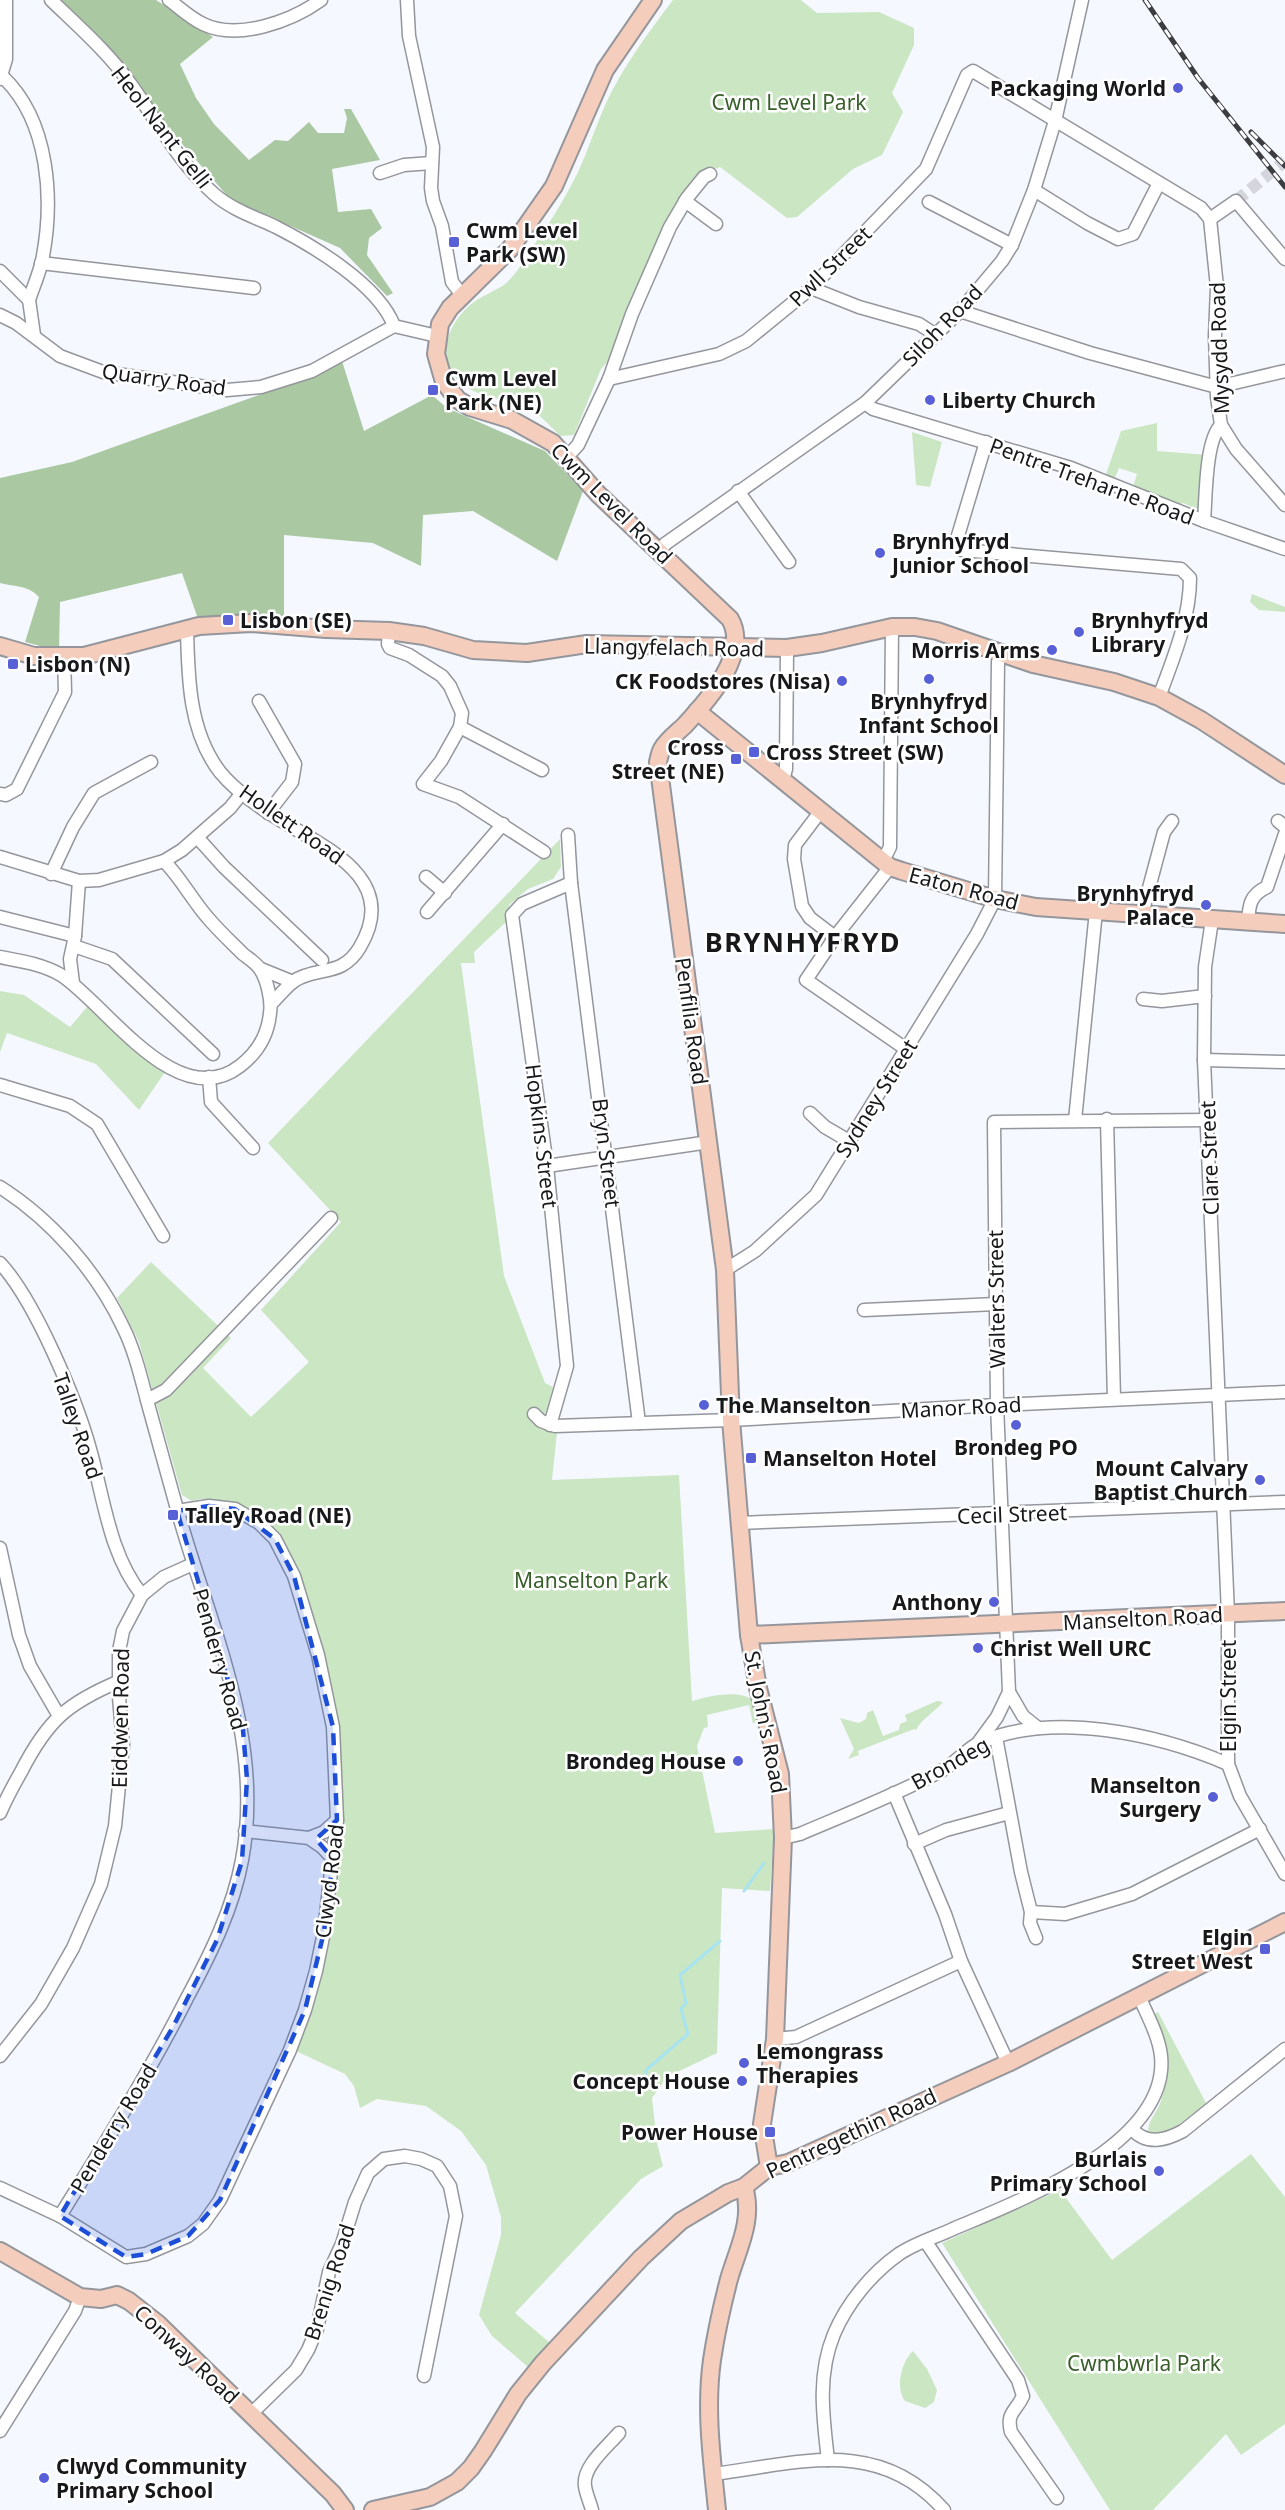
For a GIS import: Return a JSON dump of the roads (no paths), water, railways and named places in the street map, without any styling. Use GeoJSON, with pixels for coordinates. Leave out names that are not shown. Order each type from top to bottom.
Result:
{"type":"FeatureCollection","features":[{"type":"Feature","properties":{"kind":"street"},"geometry":{"type":"LineString","coordinates":[[6,0],[6,59],[1,78],[23,101],[35,127],[44,164],[48,198],[41,263],[29,300],[34,335]]}},
{"type":"Feature","properties":{"kind":"street","name":"Heol Nant Gelli"},"geometry":{"type":"LineString","coordinates":[[51,0],[131,84],[166,138],[214,194],[227,204],[276,227],[328,258],[366,289],[390,315],[394,326]]}},
{"type":"Feature","properties":{"kind":"street"},"geometry":{"type":"LineString","coordinates":[[169,0],[205,26],[230,30],[257,28],[303,13],[321,0]]}},
{"type":"Feature","properties":{"kind":"street"},"geometry":{"type":"LineString","coordinates":[[297,0],[303,13]]}},
{"type":"Feature","properties":{"kind":"street"},"geometry":{"type":"LineString","coordinates":[[407,0],[409,36],[428,112],[433,147],[434,201],[442,226],[452,282],[462,294]]}},
{"type":"Feature","properties":{"kind":"street","name":"Cwm Level Road"},"geometry":{"type":"LineString","coordinates":[[653,0],[605,70],[554,186],[510,249],[450,308],[440,324],[436,354],[444,382],[458,400],[470,407],[527,426],[553,443],[598,494],[730,619],[736,630],[737,648]]}},
{"type":"Feature","properties":{"kind":"street","name":"Siloh Road"},"geometry":{"type":"LineString","coordinates":[[660,551],[665,544],[738,491],[865,403],[960,311],[1002,261],[1012,245],[1034,190],[1055,121],[1082,0]]}},
{"type":"Feature","properties":{"kind":"street","name":"Pwll Street"},"geometry":{"type":"LineString","coordinates":[[609,379],[719,354],[746,341],[811,288],[926,168],[967,75],[973,71],[1049,115],[1055,121]]}},
{"type":"Feature","properties":{"kind":"street"},"geometry":{"type":"LineString","coordinates":[[1055,121],[1202,208],[1210,219],[1236,201],[1285,259]]}},
{"type":"Feature","properties":{"kind":"street"},"geometry":{"type":"LineString","coordinates":[[380,173],[404,165],[432,163]]}},
{"type":"Feature","properties":{"kind":"street"},"geometry":{"type":"LineString","coordinates":[[566,458],[578,445],[609,379],[632,314],[670,227],[685,201],[704,177],[710,174]]}},
{"type":"Feature","properties":{"kind":"street"},"geometry":{"type":"LineString","coordinates":[[1034,190],[1087,224],[1118,239],[1133,234],[1159,183]]}},
{"type":"Feature","properties":{"kind":"street"},"geometry":{"type":"LineString","coordinates":[[685,201],[716,224]]}},
{"type":"Feature","properties":{"kind":"street"},"geometry":{"type":"LineString","coordinates":[[929,202],[1012,245]]}},
{"type":"Feature","properties":{"kind":"street","name":"Mysydd Road"},"geometry":{"type":"LineString","coordinates":[[1210,219],[1217,286],[1215,336],[1221,425],[1236,449],[1285,505]]}},
{"type":"Feature","properties":{"kind":"street"},"geometry":{"type":"LineString","coordinates":[[41,263],[254,288]]}},
{"type":"Feature","properties":{"kind":"street"},"geometry":{"type":"LineString","coordinates":[[0,271],[29,300]]}},
{"type":"Feature","properties":{"kind":"street"},"geometry":{"type":"LineString","coordinates":[[811,288],[859,307],[919,324],[936,335]]}},
{"type":"Feature","properties":{"kind":"street"},"geometry":{"type":"LineString","coordinates":[[960,311],[1090,353],[1217,387],[1285,371]]}},
{"type":"Feature","properties":{"kind":"street","name":"Quarry Road"},"geometry":{"type":"LineString","coordinates":[[0,315],[34,335],[42,344],[60,356],[103,372],[227,390],[261,387],[312,371],[394,326]]}},
{"type":"Feature","properties":{"kind":"street"},"geometry":{"type":"LineString","coordinates":[[394,326],[437,336]]}},
{"type":"Feature","properties":{"kind":"street","name":"Pentre Treharne Road"},"geometry":{"type":"LineString","coordinates":[[865,403],[873,409],[1071,468],[1204,521],[1285,549]]}},
{"type":"Feature","properties":{"kind":"street"},"geometry":{"type":"LineString","coordinates":[[1204,521],[1212,446],[1216,432],[1221,425]]}},
{"type":"Feature","properties":{"kind":"street"},"geometry":{"type":"LineString","coordinates":[[986,442],[957,539],[962,550],[1181,569],[1190,578],[1190,596],[1177,647],[1159,697]]}},
{"type":"Feature","properties":{"kind":"street"},"geometry":{"type":"LineString","coordinates":[[738,491],[789,562]]}},
{"type":"Feature","properties":{"kind":"street","name":"Llangyfelach Road"},"geometry":{"type":"LineString","coordinates":[[0,646],[34,656],[84,656],[187,629],[251,623],[390,631],[424,636],[473,650],[527,653],[587,644],[787,648],[822,643],[892,627],[915,627],[937,631],[1001,651],[1033,664],[1114,682],[1159,697],[1201,720],[1285,775]]}},
{"type":"Feature","properties":{"kind":"street"},"geometry":{"type":"LineString","coordinates":[[892,627],[890,847],[887,864],[806,980],[906,1049]]}},
{"type":"Feature","properties":{"kind":"street","name":"Hollett Road"},"geometry":{"type":"LineString","coordinates":[[187,629],[191,700],[205,748],[221,772],[242,793],[268,813],[326,846],[348,862],[365,885],[371,906],[368,926],[360,947],[345,964],[293,982],[271,1004]]}},
{"type":"Feature","properties":{"kind":"street"},"geometry":{"type":"LineString","coordinates":[[390,631],[388,644],[390,648],[409,655],[441,676],[450,686],[462,713],[460,728],[441,761],[423,784],[459,797],[544,852]]}},
{"type":"Feature","properties":{"kind":"street","name":"Penfilia Road"},"geometry":{"type":"LineString","coordinates":[[731,1420],[724,1270],[709,1142],[660,796],[658,762],[662,748],[697,711],[726,671],[737,648]]}},
{"type":"Feature","properties":{"kind":"street"},"geometry":{"type":"LineString","coordinates":[[783,780],[786,769],[787,648]]}},
{"type":"Feature","properties":{"kind":"street"},"geometry":{"type":"LineString","coordinates":[[995,899],[998,662],[1001,651]]}},
{"type":"Feature","properties":{"kind":"street"},"geometry":{"type":"LineString","coordinates":[[0,794],[6,795],[17,789],[65,692],[64,657]]}},
{"type":"Feature","properties":{"kind":"street"},"geometry":{"type":"LineString","coordinates":[[259,701],[295,764],[292,782],[268,813]]}},
{"type":"Feature","properties":{"kind":"street","name":"Eaton Road"},"geometry":{"type":"LineString","coordinates":[[697,711],[887,864],[995,899],[1036,907],[1285,924]]}},
{"type":"Feature","properties":{"kind":"street"},"geometry":{"type":"LineString","coordinates":[[460,728],[542,770]]}},
{"type":"Feature","properties":{"kind":"street"},"geometry":{"type":"LineString","coordinates":[[51,874],[73,827],[93,793],[151,762]]}},
{"type":"Feature","properties":{"kind":"street"},"geometry":{"type":"LineString","coordinates":[[0,857],[79,881],[99,880],[164,861],[182,850],[231,808],[242,793]]}},
{"type":"Feature","properties":{"kind":"street"},"geometry":{"type":"LineString","coordinates":[[820,812],[795,845],[794,860],[802,906],[810,918],[835,937]]}},
{"type":"Feature","properties":{"kind":"street"},"geometry":{"type":"LineString","coordinates":[[1142,914],[1164,832],[1172,821]]}},
{"type":"Feature","properties":{"kind":"street"},"geometry":{"type":"LineString","coordinates":[[427,912],[503,824]]}},
{"type":"Feature","properties":{"kind":"street"},"geometry":{"type":"LineString","coordinates":[[1248,922],[1250,903],[1259,891],[1267,887],[1285,834]]}},
{"type":"Feature","properties":{"kind":"street","name":"Bryn Street"},"geometry":{"type":"LineString","coordinates":[[568,835],[639,1423]]}},
{"type":"Feature","properties":{"kind":"street"},"geometry":{"type":"LineString","coordinates":[[197,837],[308,955],[322,960]]}},
{"type":"Feature","properties":{"kind":"street"},"geometry":{"type":"LineString","coordinates":[[164,861],[178,876],[207,917],[261,969],[293,982]]}},
{"type":"Feature","properties":{"kind":"street"},"geometry":{"type":"LineString","coordinates":[[426,877],[445,892]]}},
{"type":"Feature","properties":{"kind":"street"},"geometry":{"type":"LineString","coordinates":[[73,983],[73,947],[79,881]]}},
{"type":"Feature","properties":{"kind":"street","name":"Hopkins Street"},"geometry":{"type":"LineString","coordinates":[[550,1425],[567,1366],[547,1167],[512,915],[522,904],[572,883]]}},
{"type":"Feature","properties":{"kind":"street","name":"Sydney Street"},"geometry":{"type":"LineString","coordinates":[[724,1270],[755,1251],[816,1195],[977,934],[995,899]]}},
{"type":"Feature","properties":{"kind":"street"},"geometry":{"type":"LineString","coordinates":[[1096,911],[1075,1120],[1208,1120]]}},
{"type":"Feature","properties":{"kind":"street"},"geometry":{"type":"LineString","coordinates":[[0,917],[73,947],[112,959],[213,1054]]}},
{"type":"Feature","properties":{"kind":"street","name":"Clare Street"},"geometry":{"type":"LineString","coordinates":[[1212,920],[1205,967],[1204,1060],[1218,1396]]}},
{"type":"Feature","properties":{"kind":"street"},"geometry":{"type":"LineString","coordinates":[[48,968],[73,947]]}},
{"type":"Feature","properties":{"kind":"street"},"geometry":{"type":"LineString","coordinates":[[0,957],[48,968],[73,983],[136,1044],[164,1066],[179,1073],[209,1077],[234,1071],[262,1043],[270,1020],[271,1004],[261,969]]}},
{"type":"Feature","properties":{"kind":"street"},"geometry":{"type":"LineString","coordinates":[[1143,999],[1169,1000],[1204,996]]}},
{"type":"Feature","properties":{"kind":"street"},"geometry":{"type":"LineString","coordinates":[[1204,1060],[1285,1062]]}},
{"type":"Feature","properties":{"kind":"street"},"geometry":{"type":"LineString","coordinates":[[209,1077],[212,1102],[253,1148]]}},
{"type":"Feature","properties":{"kind":"street"},"geometry":{"type":"LineString","coordinates":[[0,1085],[70,1106],[97,1124],[163,1236]]}},
{"type":"Feature","properties":{"kind":"street"},"geometry":{"type":"LineString","coordinates":[[810,1113],[825,1127],[849,1141]]}},
{"type":"Feature","properties":{"kind":"street"},"geometry":{"type":"LineString","coordinates":[[1107,1119],[1114,1400]]}},
{"type":"Feature","properties":{"kind":"street","name":"Walters Street"},"geometry":{"type":"LineString","coordinates":[[1038,1728],[1023,1716],[1010,1692],[1005,1624],[1004,1514],[997,1405],[993,1122],[1075,1120]]}},
{"type":"Feature","properties":{"kind":"street"},"geometry":{"type":"LineString","coordinates":[[547,1167],[709,1142]]}},
{"type":"Feature","properties":{"kind":"street","name":"Penderry Road"},"geometry":{"type":"LineString","coordinates":[[0,1187],[45,1221],[77,1255],[124,1328],[147,1400],[193,1564],[232,1683],[243,1730],[247,1779],[242,1861],[217,1940],[173,2027],[60,2216]]}},
{"type":"Feature","properties":{"kind":"street"},"geometry":{"type":"LineString","coordinates":[[147,1400],[166,1390],[331,1218]]}},
{"type":"Feature","properties":{"kind":"street","name":"Talley Road"},"geometry":{"type":"LineString","coordinates":[[0,1263],[32,1312],[67,1387],[89,1447],[117,1551],[129,1579],[142,1595]]}},
{"type":"Feature","properties":{"kind":"street"},"geometry":{"type":"LineString","coordinates":[[864,1310],[996,1304]]}},
{"type":"Feature","properties":{"kind":"street","name":"Manor Road"},"geometry":{"type":"LineString","coordinates":[[550,1425],[731,1420],[1285,1392]]}},
{"type":"Feature","properties":{"kind":"street","name":"Elgin Street"},"geometry":{"type":"LineString","coordinates":[[1218,1396],[1228,1614],[1228,1764],[1240,1796],[1285,1874]]}},
{"type":"Feature","properties":{"kind":"street"},"geometry":{"type":"LineString","coordinates":[[534,1414],[536,1418],[550,1425]]}},
{"type":"Feature","properties":{"kind":"street","name":"St. John's Road"},"geometry":{"type":"LineString","coordinates":[[731,1420],[749,1635],[758,1688],[780,1774],[783,1839],[775,2039],[762,2124],[769,2167]]}},
{"type":"Feature","properties":{"kind":"street","name":"Cecil Street"},"geometry":{"type":"LineString","coordinates":[[739,1523],[1285,1502]]}},
{"type":"Feature","properties":{"kind":"street","name":"Clwyd Road"},"geometry":{"type":"LineString","coordinates":[[60,2216],[126,2257],[146,2254],[188,2236],[202,2224],[220,2200],[290,2050],[305,2010],[324,1932],[337,1820],[333,1727],[318,1655],[294,1576],[275,1539],[259,1523],[235,1509],[209,1506],[177,1511]]}},
{"type":"Feature","properties":{"kind":"street"},"geometry":{"type":"LineString","coordinates":[[0,1548],[19,1635],[30,1666],[59,1716]]}},
{"type":"Feature","properties":{"kind":"street","name":"Eiddwen Road"},"geometry":{"type":"LineString","coordinates":[[0,2056],[40,2004],[73,1948],[101,1884],[115,1826],[123,1745],[118,1697],[119,1651],[123,1631],[142,1595],[164,1577],[193,1564]]}},
{"type":"Feature","properties":{"kind":"street","name":"Manselton Road"},"geometry":{"type":"LineString","coordinates":[[749,1635],[1285,1611]]}},
{"type":"Feature","properties":{"kind":"street"},"geometry":{"type":"LineString","coordinates":[[0,1814],[41,1735],[59,1716],[92,1693],[120,1681]]}},
{"type":"Feature","properties":{"kind":"street"},"geometry":{"type":"LineString","coordinates":[[978,1743],[997,1717],[1010,1692]]}},
{"type":"Feature","properties":{"kind":"street","name":"Brondeg"},"geometry":{"type":"LineString","coordinates":[[783,1839],[800,1834],[943,1770],[978,1743],[1038,1728],[1116,1731],[1164,1740],[1199,1751],[1228,1764]]}},
{"type":"Feature","properties":{"kind":"street"},"geometry":{"type":"LineString","coordinates":[[996,1737],[1009,1813],[1027,1903],[1031,1912],[1030,1923],[1036,1938]]}},
{"type":"Feature","properties":{"kind":"street"},"geometry":{"type":"LineString","coordinates":[[894,1793],[945,1914],[961,1960],[1008,2063]]}},
{"type":"Feature","properties":{"kind":"street"},"geometry":{"type":"LineString","coordinates":[[914,1844],[946,1830],[1009,1813]]}},
{"type":"Feature","properties":{"kind":"street"},"geometry":{"type":"LineString","coordinates":[[245,1831],[309,1838],[324,1832],[337,1820]]}},
{"type":"Feature","properties":{"kind":"street"},"geometry":{"type":"LineString","coordinates":[[1031,1912],[1065,1914],[1132,1894],[1260,1829]]}},
{"type":"Feature","properties":{"kind":"street"},"geometry":{"type":"LineString","coordinates":[[309,1838],[333,1859]]}},
{"type":"Feature","properties":{"kind":"street","name":"Pentregethin Road"},"geometry":{"type":"LineString","coordinates":[[373,2510],[430,2498],[457,2482],[471,2468],[524,2386],[641,2258],[681,2221],[728,2193],[744,2187],[769,2167],[788,2163],[1008,2063],[1285,1922]]}},
{"type":"Feature","properties":{"kind":"street"},"geometry":{"type":"LineString","coordinates":[[775,2039],[796,2037],[961,1960]]}},
{"type":"Feature","properties":{"kind":"street"},"geometry":{"type":"LineString","coordinates":[[828,2460],[822,2386],[827,2357],[834,2334],[847,2309],[865,2284],[901,2252],[1012,2204],[1056,2182],[1117,2142],[1132,2129],[1156,2096],[1161,2069],[1158,2042],[1139,1996]]}},
{"type":"Feature","properties":{"kind":"street"},"geometry":{"type":"LineString","coordinates":[[1132,2129],[1145,2138],[1156,2141],[1169,2139],[1184,2131],[1285,2049]]}},
{"type":"Feature","properties":{"kind":"street","name":"Brenig Road"},"geometry":{"type":"LineString","coordinates":[[250,2415],[296,2370],[308,2350],[317,2329],[329,2272],[342,2244],[355,2202],[368,2173],[384,2159],[405,2156],[421,2158],[437,2166],[450,2186],[456,2216],[424,2376]]}},
{"type":"Feature","properties":{"kind":"street"},"geometry":{"type":"LineString","coordinates":[[717,2510],[709,2431],[712,2360],[729,2280],[748,2221],[749,2202],[744,2187]]}},
{"type":"Feature","properties":{"kind":"street"},"geometry":{"type":"LineString","coordinates":[[0,2188],[60,2216]]}},
{"type":"Feature","properties":{"kind":"street"},"geometry":{"type":"LineString","coordinates":[[926,2242],[1018,2380],[1023,2396],[1011,2412],[1009,2423],[1011,2432],[1057,2498]]}},
{"type":"Feature","properties":{"kind":"street"},"geometry":{"type":"LineString","coordinates":[[0,2251],[80,2297],[75,2312],[0,2431]]}},
{"type":"Feature","properties":{"kind":"street","name":"Conway Road"},"geometry":{"type":"LineString","coordinates":[[80,2297],[101,2299],[117,2295],[129,2301],[164,2329],[333,2494],[345,2510]]}},
{"type":"Feature","properties":{"kind":"street"},"geometry":{"type":"LineString","coordinates":[[592,2510],[585,2478],[589,2469],[619,2433]]}},
{"type":"Feature","properties":{"kind":"street"},"geometry":{"type":"LineString","coordinates":[[714,2474],[828,2460],[850,2460],[894,2471],[918,2485],[944,2510]]}},
{"type":"Feature","properties":{"kind":"waterway"},"geometry":{"type":"LineString","coordinates":[[744,1891],[764,1863]]}},
{"type":"Feature","properties":{"kind":"waterway"},"geometry":{"type":"LineString","coordinates":[[646,2086],[646,2070],[688,2034],[681,2009],[686,2003],[680,1975],[720,1941]]}},
{"type":"Feature","properties":{"kind":"tunnel"},"geometry":{"type":"LineString","coordinates":[[1236,201],[1285,161]]}},
{"type":"Feature","properties":{"kind":"railway"},"geometry":{"type":"LineString","coordinates":[[1145,0],[1198,78],[1285,187]]}},
{"type":"Feature","properties":{"kind":"railway"},"geometry":{"type":"LineString","coordinates":[[1251,132],[1285,166]]}},
{"type":"Feature","properties":{"kind":"place","name":"Packaging World"},"geometry":{"type":"Point","coordinates":[1178,88]}},
{"type":"Feature","properties":{"kind":"place","name":"Cwm Level Park (SW)"},"geometry":{"type":"Point","coordinates":[454,242]}},
{"type":"Feature","properties":{"kind":"place","name":"Cwm Level Park (NE)"},"geometry":{"type":"Point","coordinates":[433,390]}},
{"type":"Feature","properties":{"kind":"place","name":"Liberty Church"},"geometry":{"type":"Point","coordinates":[930,400]}},
{"type":"Feature","properties":{"kind":"place","name":"Brynhyfryd Junior School"},"geometry":{"type":"Point","coordinates":[880,553]}},
{"type":"Feature","properties":{"kind":"place","name":"Lisbon (SE)"},"geometry":{"type":"Point","coordinates":[228,620]}},
{"type":"Feature","properties":{"kind":"place","name":"Brynhyfryd Library"},"geometry":{"type":"Point","coordinates":[1079,632]}},
{"type":"Feature","properties":{"kind":"place","name":"Morris Arms"},"geometry":{"type":"Point","coordinates":[1052,650]}},
{"type":"Feature","properties":{"kind":"place","name":"Lisbon (N)"},"geometry":{"type":"Point","coordinates":[13,664]}},
{"type":"Feature","properties":{"kind":"place","name":"Brynhyfryd Infant School"},"geometry":{"type":"Point","coordinates":[929,679]}},
{"type":"Feature","properties":{"kind":"place","name":"CK Foodstores (Nisa)"},"geometry":{"type":"Point","coordinates":[842,681]}},
{"type":"Feature","properties":{"kind":"place","name":"Cross Street (SW)"},"geometry":{"type":"Point","coordinates":[754,752]}},
{"type":"Feature","properties":{"kind":"place","name":"Cross Street (NE)"},"geometry":{"type":"Point","coordinates":[736,759]}},
{"type":"Feature","properties":{"kind":"place","name":"Brynhyfryd Palace"},"geometry":{"type":"Point","coordinates":[1206,905]}},
{"type":"Feature","properties":{"kind":"place","name":"The Manselton"},"geometry":{"type":"Point","coordinates":[704,1405]}},
{"type":"Feature","properties":{"kind":"place","name":"Brondeg PO"},"geometry":{"type":"Point","coordinates":[1016,1425]}},
{"type":"Feature","properties":{"kind":"place","name":"Manselton Hotel"},"geometry":{"type":"Point","coordinates":[751,1458]}},
{"type":"Feature","properties":{"kind":"place","name":"Mount Calvary Baptist Church"},"geometry":{"type":"Point","coordinates":[1260,1480]}},
{"type":"Feature","properties":{"kind":"place","name":"Talley Road (NE)"},"geometry":{"type":"Point","coordinates":[173,1515]}},
{"type":"Feature","properties":{"kind":"place","name":"Anthony"},"geometry":{"type":"Point","coordinates":[994,1602]}},
{"type":"Feature","properties":{"kind":"place","name":"Christ Well URC"},"geometry":{"type":"Point","coordinates":[978,1648]}},
{"type":"Feature","properties":{"kind":"place","name":"Brondeg House"},"geometry":{"type":"Point","coordinates":[738,1761]}},
{"type":"Feature","properties":{"kind":"place","name":"Manselton Surgery"},"geometry":{"type":"Point","coordinates":[1213,1797]}},
{"type":"Feature","properties":{"kind":"place","name":"Elgin Street West"},"geometry":{"type":"Point","coordinates":[1265,1949]}},
{"type":"Feature","properties":{"kind":"place","name":"Lemongrass Therapies"},"geometry":{"type":"Point","coordinates":[744,2063]}},
{"type":"Feature","properties":{"kind":"place","name":"Concept House"},"geometry":{"type":"Point","coordinates":[742,2081]}},
{"type":"Feature","properties":{"kind":"place","name":"Power House"},"geometry":{"type":"Point","coordinates":[770,2132]}},
{"type":"Feature","properties":{"kind":"place","name":"Burlais Primary School"},"geometry":{"type":"Point","coordinates":[1159,2171]}},
{"type":"Feature","properties":{"kind":"place","name":"Clwyd Community Primary School"},"geometry":{"type":"Point","coordinates":[44,2478]}},
{"type":"Feature","properties":{"kind":"district","name":"BRYNHYFRYD"},"geometry":{"type":"Point","coordinates":[803,941]}},
{"type":"Feature","properties":{"kind":"park label","name":"Cwm Level Park"},"geometry":{"type":"Point","coordinates":[789,102]}},
{"type":"Feature","properties":{"kind":"park label","name":"Manselton Park"},"geometry":{"type":"Point","coordinates":[591,1580]}},
{"type":"Feature","properties":{"kind":"park label","name":"Cwmbwrla Park"},"geometry":{"type":"Point","coordinates":[1144,2363]}}]}
